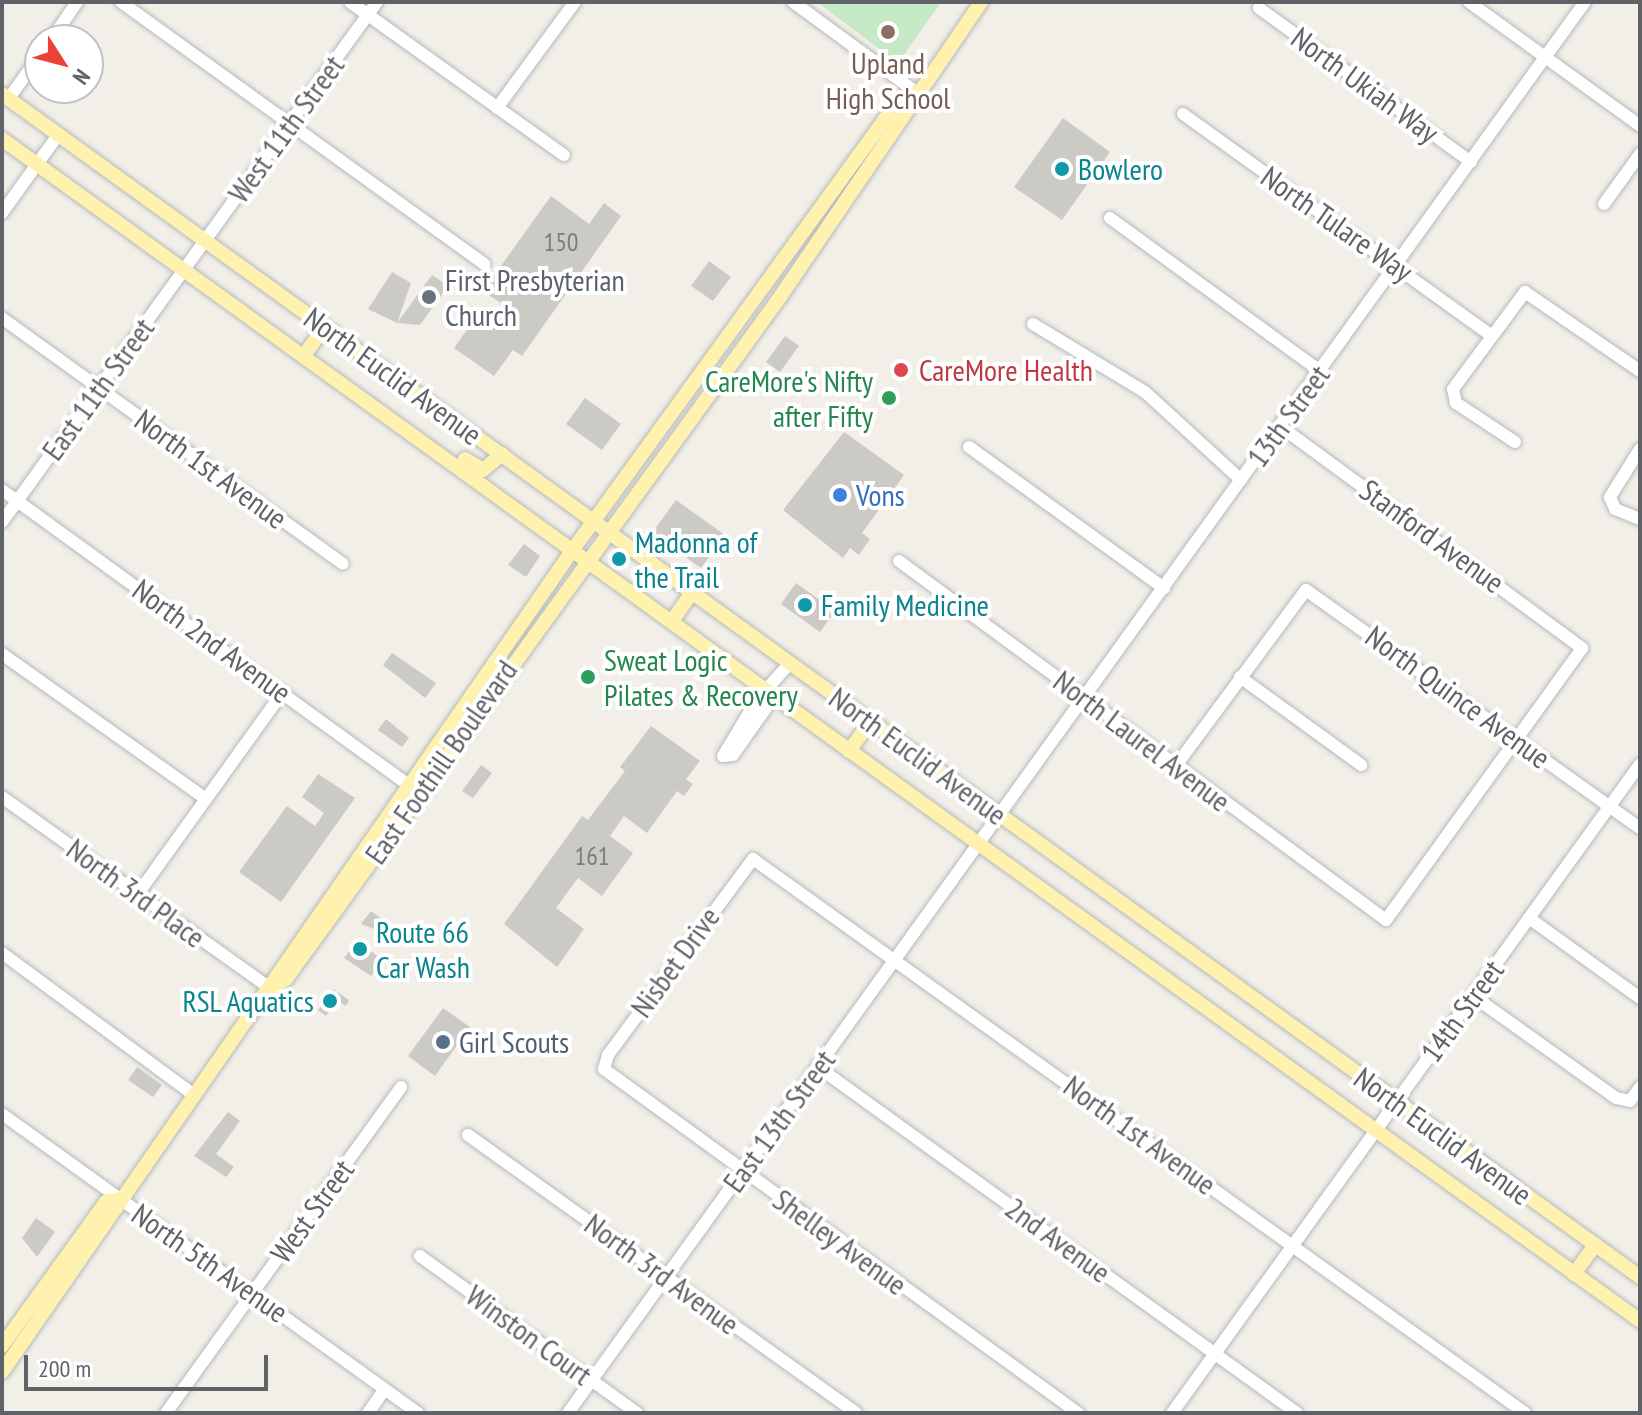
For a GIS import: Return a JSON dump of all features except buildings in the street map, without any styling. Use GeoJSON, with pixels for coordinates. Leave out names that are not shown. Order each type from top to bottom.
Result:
{"type":"FeatureCollection","features":[{"type":"Feature","properties":{"kind":"main road"},"geometry":{"type":"LineString","coordinates":[[733,361],[909,116],[916,92],[981,2]]}},
{"type":"Feature","properties":{"kind":"main road"},"geometry":{"type":"LineString","coordinates":[[733,361],[731,350],[764,303],[769,283],[895,105],[916,92]]}},
{"type":"Feature","properties":{"kind":"main road","name":"North Euclid Avenue"},"geometry":{"type":"LineString","coordinates":[[5,96],[1640,1277]]}},
{"type":"Feature","properties":{"kind":"main road","name":"North Euclid Avenue"},"geometry":{"type":"LineString","coordinates":[[2,139],[403,424],[769,693],[1640,1321]]}},
{"type":"Feature","properties":{"kind":"main road","name":"East Foothill Boulevard"},"geometry":{"type":"LineString","coordinates":[[2,1372],[118,1211],[119,1199],[194,1095],[271,989],[286,979],[574,548],[769,283]]}},
{"type":"Feature","properties":{"kind":"main road"},"geometry":{"type":"LineString","coordinates":[[305,354],[324,328]]}},
{"type":"Feature","properties":{"kind":"main road","name":"East Foothill Boulevard"},"geometry":{"type":"LineString","coordinates":[[414,789],[608,533],[733,361]]}},
{"type":"Feature","properties":{"kind":"main road"},"geometry":{"type":"LineString","coordinates":[[403,424],[483,470],[502,454]]}},
{"type":"Feature","properties":{"kind":"main road"},"geometry":{"type":"LineString","coordinates":[[672,621],[691,594]]}},
{"type":"Feature","properties":{"kind":"main road"},"geometry":{"type":"LineString","coordinates":[[849,751],[871,721]]}},
{"type":"Feature","properties":{"kind":"main road","name":"East Foothill Boulevard"},"geometry":{"type":"LineString","coordinates":[[2,1346],[106,1202],[119,1199]]}},
{"type":"Feature","properties":{"kind":"main road"},"geometry":{"type":"LineString","coordinates":[[1574,1274],[1595,1245]]}},
{"type":"Feature","properties":{"kind":"street"},"geometry":{"type":"LineString","coordinates":[[62,24],[77,2]]}},
{"type":"Feature","properties":{"kind":"street"},"geometry":{"type":"LineString","coordinates":[[121,2],[484,264]]}},
{"type":"Feature","properties":{"kind":"street"},"geometry":{"type":"LineString","coordinates":[[350,2],[564,155]]}},
{"type":"Feature","properties":{"kind":"street","name":"West 11th Street"},"geometry":{"type":"LineString","coordinates":[[194,255],[377,2]]}},
{"type":"Feature","properties":{"kind":"street"},"geometry":{"type":"LineString","coordinates":[[497,108],[575,2]]}},
{"type":"Feature","properties":{"kind":"street"},"geometry":{"type":"LineString","coordinates":[[793,2],[916,92]]}},
{"type":"Feature","properties":{"kind":"street"},"geometry":{"type":"LineString","coordinates":[[1469,2],[1640,126]]}},
{"type":"Feature","properties":{"kind":"street","name":"13th Street"},"geometry":{"type":"LineString","coordinates":[[990,829],[1585,2]]}},
{"type":"Feature","properties":{"kind":"street","name":"North Ukiah Way"},"geometry":{"type":"LineString","coordinates":[[1259,8],[1471,162]]}},
{"type":"Feature","properties":{"kind":"street"},"geometry":{"type":"LineString","coordinates":[[5,96],[24,74]]}},
{"type":"Feature","properties":{"kind":"street","name":"North Tulare Way"},"geometry":{"type":"LineString","coordinates":[[1183,114],[1490,335]]}},
{"type":"Feature","properties":{"kind":"street"},"geometry":{"type":"LineString","coordinates":[[2,213],[58,135]]}},
{"type":"Feature","properties":{"kind":"street"},"geometry":{"type":"LineString","coordinates":[[1604,204],[1640,154]]}},
{"type":"Feature","properties":{"kind":"street"},"geometry":{"type":"LineString","coordinates":[[1110,218],[1320,371]]}},
{"type":"Feature","properties":{"kind":"street","name":"East 11th Street"},"geometry":{"type":"LineString","coordinates":[[2,522],[194,255]]}},
{"type":"Feature","properties":{"kind":"street"},"geometry":{"type":"LineString","coordinates":[[1515,442],[1456,403],[1453,389],[1490,335],[1525,292],[1640,371]]}},
{"type":"Feature","properties":{"kind":"street","name":"North 1st Avenue"},"geometry":{"type":"LineString","coordinates":[[2,318],[343,564]]}},
{"type":"Feature","properties":{"kind":"street"},"geometry":{"type":"LineString","coordinates":[[1033,324],[1145,392],[1241,480]]}},
{"type":"Feature","properties":{"kind":"street","name":"Stanford Avenue"},"geometry":{"type":"LineString","coordinates":[[1280,426],[1582,648],[1520,741]]}},
{"type":"Feature","properties":{"kind":"street"},"geometry":{"type":"LineString","coordinates":[[969,447],[1164,588]]}},
{"type":"Feature","properties":{"kind":"street"},"geometry":{"type":"LineString","coordinates":[[1640,449],[1610,497],[1615,509],[1640,519]]}},
{"type":"Feature","properties":{"kind":"street","name":"North 2nd Avenue"},"geometry":{"type":"LineString","coordinates":[[2,490],[414,789]]}},
{"type":"Feature","properties":{"kind":"street","name":"North Laurel Avenue"},"geometry":{"type":"LineString","coordinates":[[899,561],[1386,920],[1520,741]]}},
{"type":"Feature","properties":{"kind":"street","name":"North Quince Avenue"},"geometry":{"type":"LineString","coordinates":[[1240,677],[1306,590],[1640,828]]}},
{"type":"Feature","properties":{"kind":"street"},"geometry":{"type":"LineString","coordinates":[[2,654],[206,799]]}},
{"type":"Feature","properties":{"kind":"street"},"geometry":{"type":"LineString","coordinates":[[769,693],[756,701],[723,756],[733,755],[790,663]]}},
{"type":"Feature","properties":{"kind":"street"},"geometry":{"type":"LineString","coordinates":[[1175,767],[1240,677],[1361,765]]}},
{"type":"Feature","properties":{"kind":"street"},"geometry":{"type":"LineString","coordinates":[[137,895],[283,692]]}},
{"type":"Feature","properties":{"kind":"street","name":"14th Street"},"geometry":{"type":"LineString","coordinates":[[1172,1413],[1640,764]]}},
{"type":"Feature","properties":{"kind":"street","name":"North 3rd Place"},"geometry":{"type":"LineString","coordinates":[[2,797],[271,989]]}},
{"type":"Feature","properties":{"kind":"street","name":"East 13th Street"},"geometry":{"type":"LineString","coordinates":[[568,1413],[990,829]]}},
{"type":"Feature","properties":{"kind":"street","name":"North 1st Avenue"},"geometry":{"type":"LineString","coordinates":[[753,859],[1525,1413]]}},
{"type":"Feature","properties":{"kind":"street","name":"Nisbet Drive"},"geometry":{"type":"LineString","coordinates":[[604,1069],[608,1055],[753,859]]}},
{"type":"Feature","properties":{"kind":"street"},"geometry":{"type":"LineString","coordinates":[[1529,918],[1640,998]]}},
{"type":"Feature","properties":{"kind":"street"},"geometry":{"type":"LineString","coordinates":[[2,953],[194,1095]]}},
{"type":"Feature","properties":{"kind":"street"},"geometry":{"type":"LineString","coordinates":[[1473,996],[1616,1098],[1630,1101],[1640,1087]]}},
{"type":"Feature","properties":{"kind":"street","name":"2nd Avenue"},"geometry":{"type":"LineString","coordinates":[[818,1067],[1297,1413]]}},
{"type":"Feature","properties":{"kind":"street","name":"Shelley Avenue"},"geometry":{"type":"LineString","coordinates":[[604,1069],[1078,1413]]}},
{"type":"Feature","properties":{"kind":"street","name":"West Street"},"geometry":{"type":"LineString","coordinates":[[166,1413],[401,1087]]}},
{"type":"Feature","properties":{"kind":"street","name":"North 5th Avenue"},"geometry":{"type":"LineString","coordinates":[[2,1114],[418,1413]]}},
{"type":"Feature","properties":{"kind":"street","name":"North 3rd Avenue"},"geometry":{"type":"LineString","coordinates":[[468,1135],[856,1413]]}},
{"type":"Feature","properties":{"kind":"street","name":"Winston Court"},"geometry":{"type":"LineString","coordinates":[[420,1256],[637,1413]]}},
{"type":"Feature","properties":{"kind":"street"},"geometry":{"type":"LineString","coordinates":[[368,1413],[385,1389]]}},
{"type":"Feature","properties":{"kind":"green space","name":"Upland High School"},"geometry":{"type":"Polygon","coordinates":[[[817,2],[941,2],[898,63],[817,2]]]}},
{"type":"Feature","properties":{"kind":"place","name":"Upland High School"},"geometry":{"type":"Point","coordinates":[888,32]}},
{"type":"Feature","properties":{"kind":"place","name":"Bowlero"},"geometry":{"type":"Point","coordinates":[1062,169]}},
{"type":"Feature","properties":{"kind":"place","name":"First Presbyterian Church"},"geometry":{"type":"Point","coordinates":[429,297]}},
{"type":"Feature","properties":{"kind":"place","name":"CareMore Health"},"geometry":{"type":"Point","coordinates":[901,370]}},
{"type":"Feature","properties":{"kind":"place","name":"CareMore's Nifty after Fifty"},"geometry":{"type":"Point","coordinates":[889,398]}},
{"type":"Feature","properties":{"kind":"place","name":"Vons"},"geometry":{"type":"Point","coordinates":[840,495]}},
{"type":"Feature","properties":{"kind":"place","name":"Madonna of the Trail"},"geometry":{"type":"Point","coordinates":[619,559]}},
{"type":"Feature","properties":{"kind":"place","name":"Family Medicine"},"geometry":{"type":"Point","coordinates":[805,605]}},
{"type":"Feature","properties":{"kind":"place","name":"Sweat Logic Pilates & Recovery"},"geometry":{"type":"Point","coordinates":[588,677]}},
{"type":"Feature","properties":{"kind":"place","name":"Route 66 Car Wash"},"geometry":{"type":"Point","coordinates":[360,949]}},
{"type":"Feature","properties":{"kind":"place","name":"RSL Aquatics"},"geometry":{"type":"Point","coordinates":[330,1001]}},
{"type":"Feature","properties":{"kind":"place","name":"Girl Scouts"},"geometry":{"type":"Point","coordinates":[443,1042]}}]}
